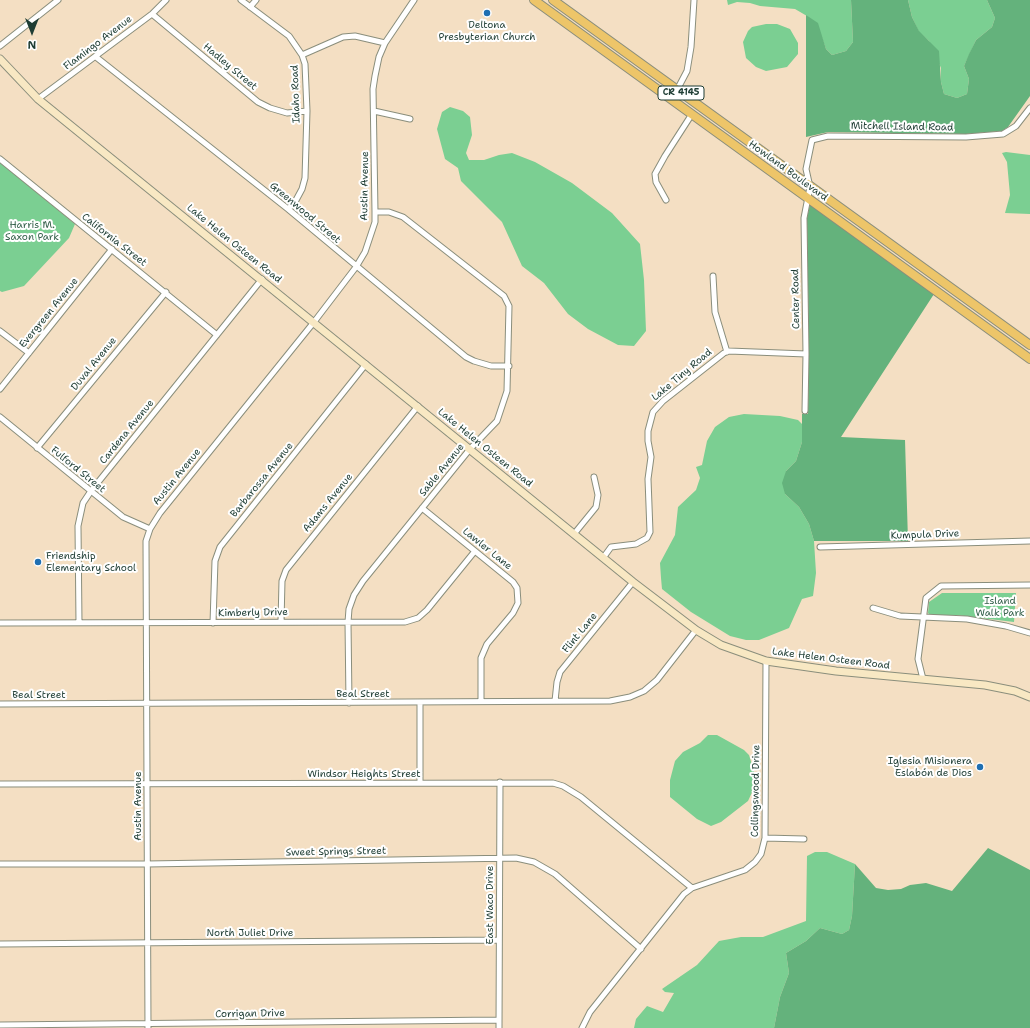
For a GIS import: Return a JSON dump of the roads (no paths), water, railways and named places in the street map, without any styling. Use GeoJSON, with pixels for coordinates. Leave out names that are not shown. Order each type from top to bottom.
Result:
{"type":"FeatureCollection","features":[{"type":"Feature","properties":{"kind":"main road","name":"Howland Boulevard"},"geometry":{"type":"LineString","coordinates":[[534,0],[1030,359]]}},
{"type":"Feature","properties":{"kind":"main road","name":"Howland Boulevard"},"geometry":{"type":"LineString","coordinates":[[553,0],[1030,345]]}},
{"type":"Feature","properties":{"kind":"street"},"geometry":{"type":"LineString","coordinates":[[0,46],[58,0]]}},
{"type":"Feature","properties":{"kind":"street","name":"Flamingo Avenue"},"geometry":{"type":"LineString","coordinates":[[38,99],[152,14],[166,0]]}},
{"type":"Feature","properties":{"kind":"street","name":"Idaho Road"},"geometry":{"type":"LineString","coordinates":[[241,0],[289,36],[302,55],[305,64],[305,178],[302,189],[295,202],[288,209]]}},
{"type":"Feature","properties":{"kind":"street"},"geometry":{"type":"LineString","coordinates":[[250,7],[256,0]]}},
{"type":"Feature","properties":{"kind":"street","name":"Austin Avenue"},"geometry":{"type":"LineString","coordinates":[[148,1026],[146,783],[148,704],[146,541],[150,529],[160,513],[314,322],[356,267],[370,242],[375,212],[375,76],[379,57],[385,43],[414,0]]}},
{"type":"Feature","properties":{"kind":"street"},"geometry":{"type":"LineString","coordinates":[[677,90],[687,71],[691,47],[694,0]]}},
{"type":"Feature","properties":{"kind":"street","name":"Hadley Street"},"geometry":{"type":"LineString","coordinates":[[152,14],[258,102],[270,108],[287,113],[306,111]]}},
{"type":"Feature","properties":{"kind":"street"},"geometry":{"type":"LineString","coordinates":[[302,55],[343,37],[355,36],[385,43]]}},
{"type":"Feature","properties":{"kind":"street","name":"Greenwood Street"},"geometry":{"type":"LineString","coordinates":[[96,57],[288,209],[466,357],[491,366],[509,366]]}},
{"type":"Feature","properties":{"kind":"street","name":"Lake Helen Osteen Road"},"geometry":{"type":"LineString","coordinates":[[0,59],[38,99],[262,279],[603,558],[696,630],[721,644],[766,661],[985,685],[1015,691],[1030,697]]}},
{"type":"Feature","properties":{"kind":"street","name":"Mitchell Island Road"},"geometry":{"type":"LineString","coordinates":[[810,187],[806,169],[812,140],[828,136],[966,137],[1003,134],[1016,126],[1030,108]]}},
{"type":"Feature","properties":{"kind":"street"},"geometry":{"type":"LineString","coordinates":[[374,111],[410,118]]}},
{"type":"Feature","properties":{"kind":"street"},"geometry":{"type":"LineString","coordinates":[[666,200],[656,182],[655,174],[692,114]]}},
{"type":"Feature","properties":{"kind":"street","name":"California Street"},"geometry":{"type":"LineString","coordinates":[[0,159],[217,334]]}},
{"type":"Feature","properties":{"kind":"street","name":"Center Road"},"geometry":{"type":"LineString","coordinates":[[805,411],[806,354],[804,218],[810,187]]}},
{"type":"Feature","properties":{"kind":"street","name":"Sable Avenue"},"geometry":{"type":"LineString","coordinates":[[349,703],[348,622],[349,609],[354,595],[470,449],[497,421],[507,391],[509,366],[509,306],[504,296],[403,217],[389,212],[375,212]]}},
{"type":"Feature","properties":{"kind":"street","name":"Evergreen Avenue"},"geometry":{"type":"LineString","coordinates":[[0,389],[112,249]]}},
{"type":"Feature","properties":{"kind":"street"},"geometry":{"type":"LineString","coordinates":[[713,276],[716,312],[727,352]]}},
{"type":"Feature","properties":{"kind":"street","name":"Cardena Avenue"},"geometry":{"type":"LineString","coordinates":[[79,623],[78,526],[83,503],[91,491],[262,279]]}},
{"type":"Feature","properties":{"kind":"street","name":"Duval Avenue"},"geometry":{"type":"LineString","coordinates":[[37,448],[166,292]]}},
{"type":"Feature","properties":{"kind":"street"},"geometry":{"type":"LineString","coordinates":[[0,331],[29,353]]}},
{"type":"Feature","properties":{"kind":"street","name":"Lake Tiny Road"},"geometry":{"type":"LineString","coordinates":[[603,558],[611,547],[636,544],[647,538],[650,532],[648,479],[651,457],[648,431],[653,412],[662,401],[683,383],[727,352],[806,354]]}},
{"type":"Feature","properties":{"kind":"street","name":"Barbarossa Avenue"},"geometry":{"type":"LineString","coordinates":[[213,623],[215,561],[220,547],[366,364]]}},
{"type":"Feature","properties":{"kind":"street","name":"Adams Avenue"},"geometry":{"type":"LineString","coordinates":[[280,622],[282,581],[286,570],[418,406]]}},
{"type":"Feature","properties":{"kind":"street","name":"Fulford Street"},"geometry":{"type":"LineString","coordinates":[[0,417],[124,517],[150,529]]}},
{"type":"Feature","properties":{"kind":"street"},"geometry":{"type":"LineString","coordinates":[[574,534],[596,507],[598,495],[594,477]]}},
{"type":"Feature","properties":{"kind":"street","name":"Lawler Lane"},"geometry":{"type":"LineString","coordinates":[[422,508],[513,582],[517,588],[518,603],[513,613],[487,644],[481,658],[481,701]]}},
{"type":"Feature","properties":{"kind":"street","name":"Kumpula Drive"},"geometry":{"type":"LineString","coordinates":[[820,547],[1030,541]]}},
{"type":"Feature","properties":{"kind":"street","name":"Kimberly Drive"},"geometry":{"type":"LineString","coordinates":[[0,623],[405,622],[418,618],[427,610],[475,551]]}},
{"type":"Feature","properties":{"kind":"street","name":"Flint Lane"},"geometry":{"type":"LineString","coordinates":[[555,701],[556,682],[560,672],[633,582]]}},
{"type":"Feature","properties":{"kind":"street"},"geometry":{"type":"LineString","coordinates":[[923,679],[918,658],[926,598],[941,586],[1030,585]]}},
{"type":"Feature","properties":{"kind":"street"},"geometry":{"type":"LineString","coordinates":[[873,608],[900,616],[967,620],[1006,626],[1030,633]]}},
{"type":"Feature","properties":{"kind":"street","name":"Beal Street"},"geometry":{"type":"LineString","coordinates":[[0,704],[610,701],[630,697],[644,691],[657,680],[696,630]]}},
{"type":"Feature","properties":{"kind":"street","name":"Collingswood Drive"},"geometry":{"type":"LineString","coordinates":[[582,1028],[590,1012],[684,894],[692,888],[745,870],[755,862],[761,854],[765,838],[766,661]]}},
{"type":"Feature","properties":{"kind":"street"},"geometry":{"type":"LineString","coordinates":[[420,702],[420,783]]}},
{"type":"Feature","properties":{"kind":"street","name":"Windsor Heights Street"},"geometry":{"type":"LineString","coordinates":[[0,784],[420,783],[540,781],[563,786],[581,797],[692,888]]}},
{"type":"Feature","properties":{"kind":"street","name":"East Waco Drive"},"geometry":{"type":"LineString","coordinates":[[499,1028],[500,782]]}},
{"type":"Feature","properties":{"kind":"street"},"geometry":{"type":"LineString","coordinates":[[765,838],[804,839]]}},
{"type":"Feature","properties":{"kind":"street","name":"Sweet Springs Street"},"geometry":{"type":"LineString","coordinates":[[0,864],[147,864],[516,858],[534,862],[555,874],[641,949]]}},
{"type":"Feature","properties":{"kind":"street","name":"North Juliet Drive"},"geometry":{"type":"LineString","coordinates":[[0,944],[499,940]]}},
{"type":"Feature","properties":{"kind":"street","name":"Corrigan Drive"},"geometry":{"type":"LineString","coordinates":[[0,1025],[148,1026],[499,1020]]}},
{"type":"Feature","properties":{"kind":"place","name":"Deltona Presbyterian Church"},"geometry":{"type":"Point","coordinates":[487,13]}},
{"type":"Feature","properties":{"kind":"place","name":"Friendship Elementary School"},"geometry":{"type":"Point","coordinates":[38,562]}},
{"type":"Feature","properties":{"kind":"place","name":"Iglesia Misionera Eslabón de Dios"},"geometry":{"type":"Point","coordinates":[980,767]}},
{"type":"Feature","properties":{"kind":"park label","name":"Harris M. Saxon Park"},"geometry":{"type":"Point","coordinates":[32,230]}},
{"type":"Feature","properties":{"kind":"park label","name":"Island Walk Park"},"geometry":{"type":"Point","coordinates":[1000,606]}}]}
